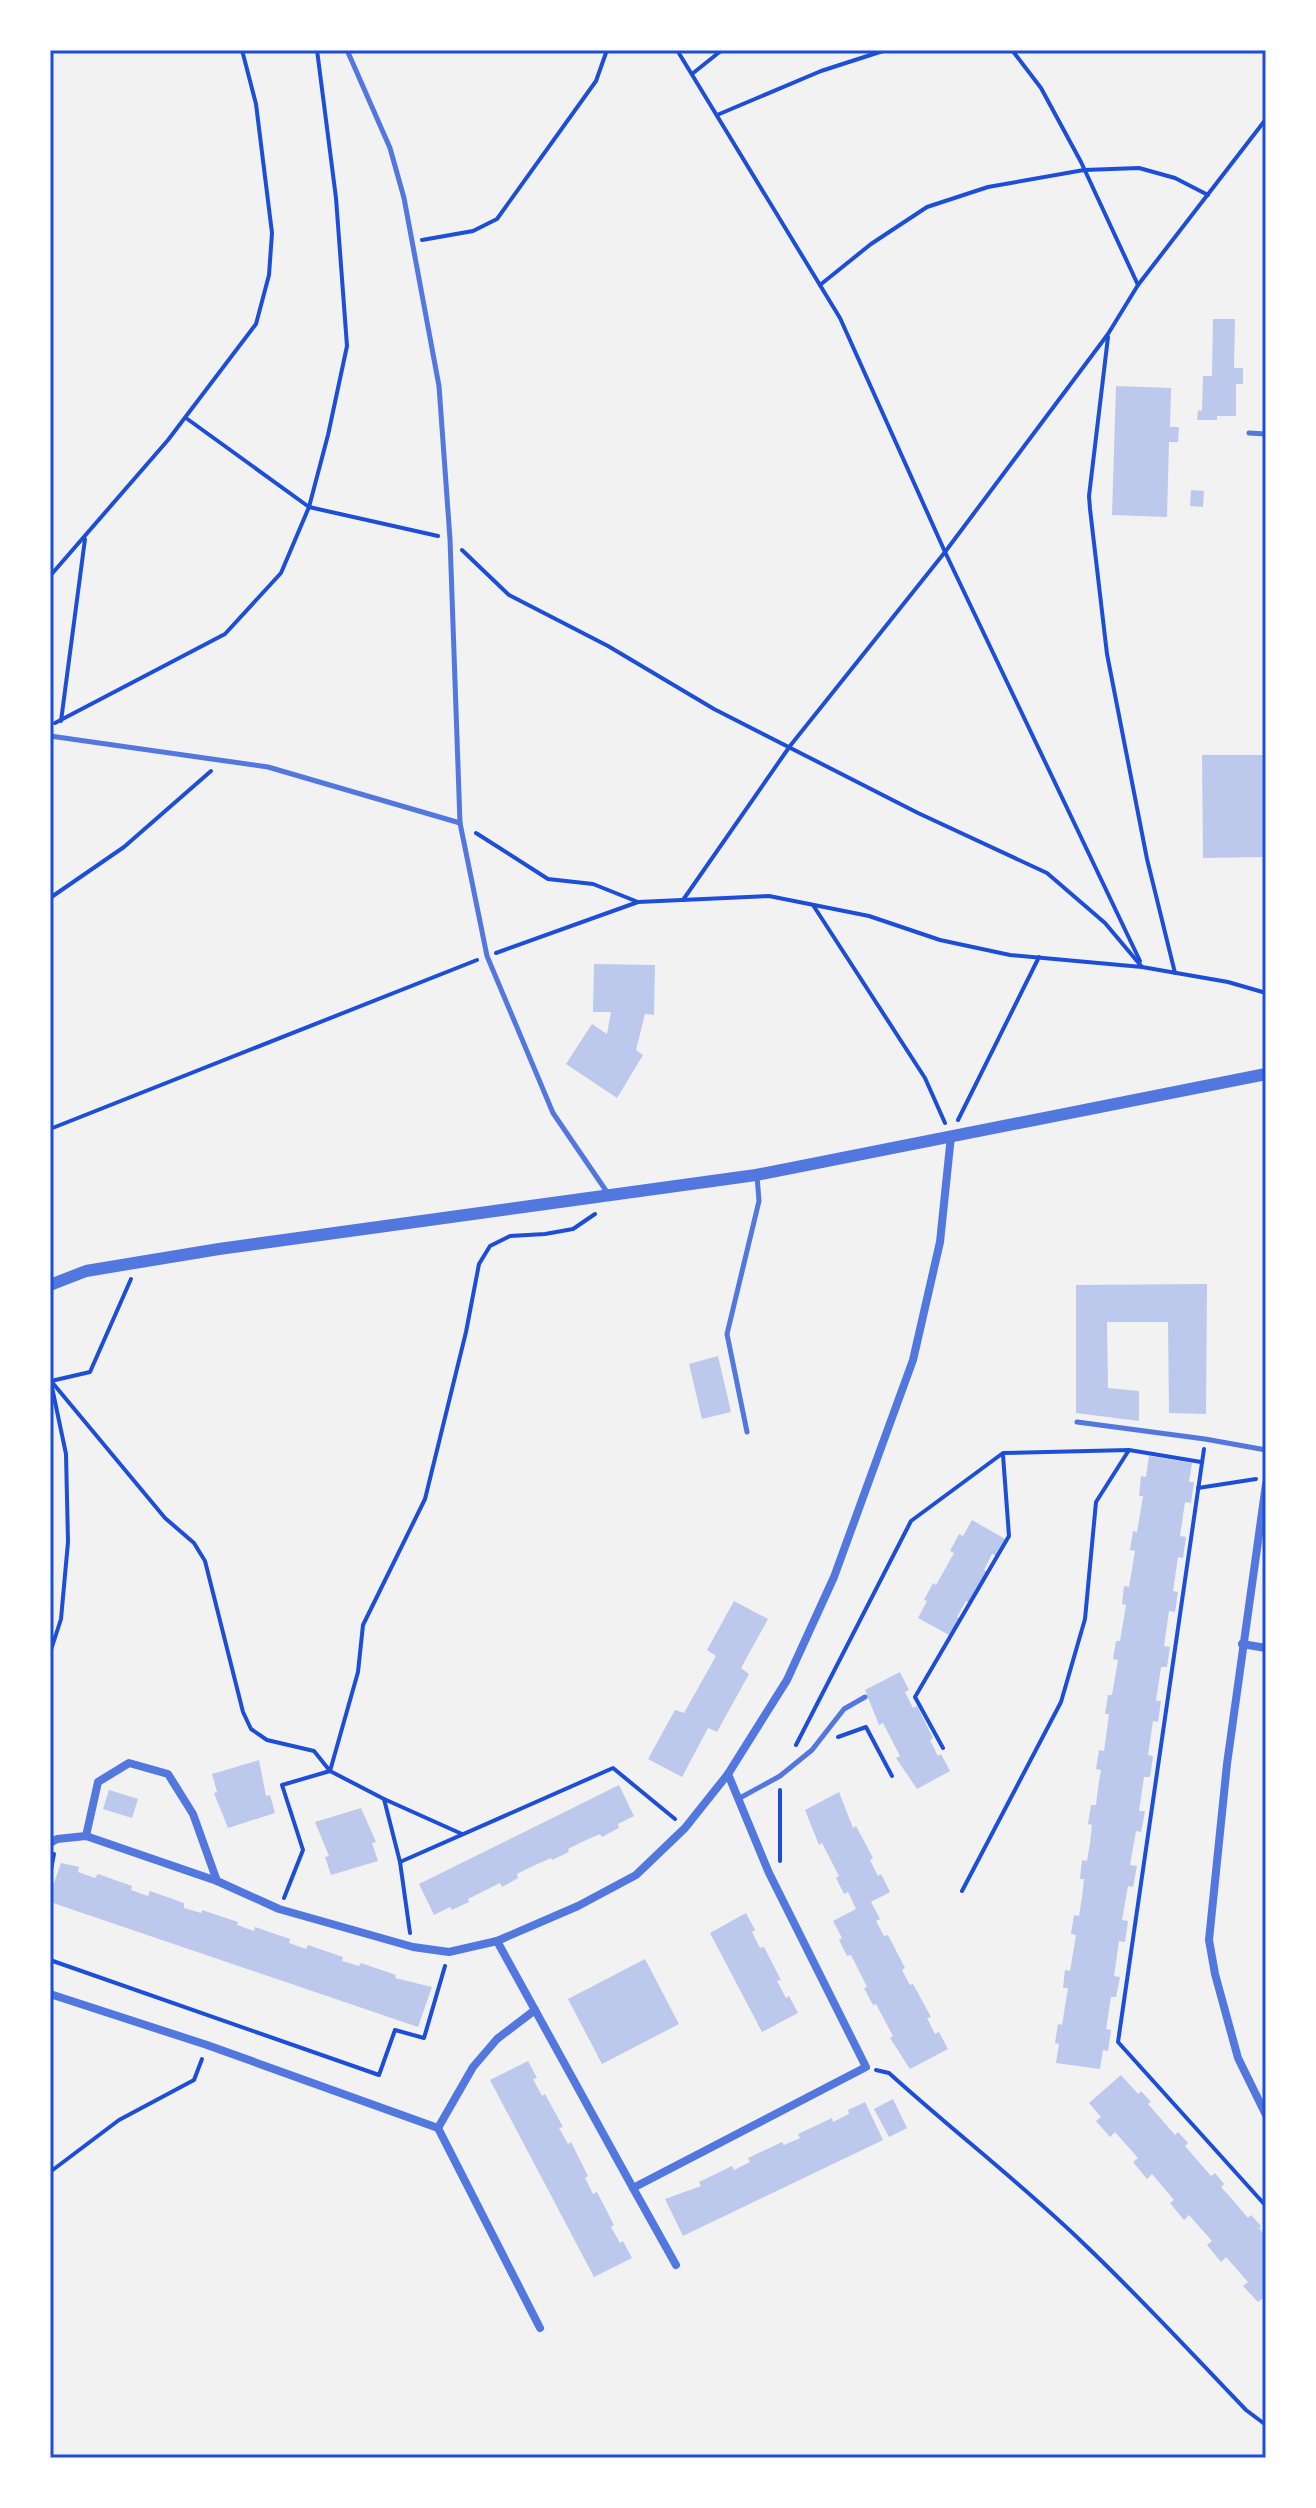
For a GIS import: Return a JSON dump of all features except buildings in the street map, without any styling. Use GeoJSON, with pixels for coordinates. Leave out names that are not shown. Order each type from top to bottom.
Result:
{"type":"FeatureCollection","features":[{"type":"Feature","properties":{"kind":"street"},"geometry":{"type":"LineString","coordinates":[[50,1285],[86,1271],[756,1175],[1266,1074]]}},
{"type":"Feature","properties":{"kind":"street"},"geometry":{"type":"LineString","coordinates":[[50,1843],[57,1839],[86,1836],[217,1881],[279,1909],[413,1947],[449,1952],[497,1941],[578,1906],[636,1875],[685,1828],[728,1774],[787,1680],[834,1577],[913,1360],[940,1242],[951,1136]]}},
{"type":"Feature","properties":{"kind":"street"},"geometry":{"type":"LineString","coordinates":[[1266,1482],[1227,1764],[1209,1940],[1238,2058],[1266,2115]]}},
{"type":"Feature","properties":{"kind":"street"},"geometry":{"type":"LineString","coordinates":[[1242,1644],[1266,1648]]}},
{"type":"Feature","properties":{"kind":"street"},"geometry":{"type":"LineString","coordinates":[[86,1836],[98,1782],[129,1763],[168,1774],[193,1814],[217,1881]]}},
{"type":"Feature","properties":{"kind":"street"},"geometry":{"type":"LineString","coordinates":[[633,2188],[866,2067],[767,1868],[728,1774]]}},
{"type":"Feature","properties":{"kind":"street"},"geometry":{"type":"LineString","coordinates":[[497,1941],[676,2265]]}},
{"type":"Feature","properties":{"kind":"street"},"geometry":{"type":"LineString","coordinates":[[50,1994],[207,2045],[438,2128],[540,2328]]}},
{"type":"Feature","properties":{"kind":"street"},"geometry":{"type":"LineString","coordinates":[[438,2128],[473,2067],[497,2039],[535,2010]]}},
{"type":"Feature","properties":{"kind":"lane"},"geometry":{"type":"LineString","coordinates":[[347,50],[390,148],[413,241],[439,386],[450,539],[460,823],[487,956],[553,1113],[610,1196]]}},
{"type":"Feature","properties":{"kind":"lane"},"geometry":{"type":"LineString","coordinates":[[1249,433],[1266,434]]}},
{"type":"Feature","properties":{"kind":"lane"},"geometry":{"type":"LineString","coordinates":[[50,736],[268,767],[460,823]]}},
{"type":"Feature","properties":{"kind":"lane"},"geometry":{"type":"LineString","coordinates":[[747,1432],[727,1334],[759,1201],[756,1175]]}},
{"type":"Feature","properties":{"kind":"lane"},"geometry":{"type":"LineString","coordinates":[[1077,1422],[1266,1450]]}},
{"type":"Feature","properties":{"kind":"lane"},"geometry":{"type":"LineString","coordinates":[[738,1799],[780,1776],[818,1743],[844,1709],[865,1697]]}},
{"type":"Feature","properties":{"kind":"path"},"geometry":{"type":"LineString","coordinates":[[50,576],[186,418],[256,324],[269,275],[272,233],[256,104],[242,50]]}},
{"type":"Feature","properties":{"kind":"path"},"geometry":{"type":"LineString","coordinates":[[50,726],[225,634],[281,573],[309,507],[347,346],[336,198],[317,50]]}},
{"type":"Feature","properties":{"kind":"path"},"geometry":{"type":"LineString","coordinates":[[413,241],[473,231],[497,219],[596,81],[607,50]]}},
{"type":"Feature","properties":{"kind":"path"},"geometry":{"type":"LineString","coordinates":[[677,50],[840,318],[945,552],[1142,967]]}},
{"type":"Feature","properties":{"kind":"path"},"geometry":{"type":"LineString","coordinates":[[692,74],[722,50]]}},
{"type":"Feature","properties":{"kind":"path"},"geometry":{"type":"LineString","coordinates":[[717,115],[821,71],[886,50]]}},
{"type":"Feature","properties":{"kind":"path"},"geometry":{"type":"LineString","coordinates":[[1012,50],[1041,88],[1138,285]]}},
{"type":"Feature","properties":{"kind":"path"},"geometry":{"type":"LineString","coordinates":[[683,900],[790,746],[945,552],[1108,334],[1138,285],[1266,119]]}},
{"type":"Feature","properties":{"kind":"path"},"geometry":{"type":"LineString","coordinates":[[820,285],[871,244],[927,207],[988,187],[1084,170],[1139,168],[1175,178],[1208,195]]}},
{"type":"Feature","properties":{"kind":"path"},"geometry":{"type":"LineString","coordinates":[[1108,334],[1090,509],[1107,654],[1147,859],[1175,973]]}},
{"type":"Feature","properties":{"kind":"path"},"geometry":{"type":"LineString","coordinates":[[186,418],[309,507],[450,539],[509,595],[608,646],[714,709],[918,813],[1047,873],[1105,923],[1142,967]]}},
{"type":"Feature","properties":{"kind":"path"},"geometry":{"type":"LineString","coordinates":[[58,737],[86,537]]}},
{"type":"Feature","properties":{"kind":"path"},"geometry":{"type":"LineString","coordinates":[[50,898],[124,847],[223,761]]}},
{"type":"Feature","properties":{"kind":"path"},"geometry":{"type":"LineString","coordinates":[[460,823],[548,879],[593,884],[638,902]]}},
{"type":"Feature","properties":{"kind":"path"},"geometry":{"type":"LineString","coordinates":[[50,1129],[487,956],[638,902],[769,896],[869,916],[940,940],[1010,955],[1142,967],[1266,993]]}},
{"type":"Feature","properties":{"kind":"path"},"geometry":{"type":"LineString","coordinates":[[812,904],[925,1078],[951,1136]]}},
{"type":"Feature","properties":{"kind":"path"},"geometry":{"type":"LineString","coordinates":[[951,1136],[1039,957]]}},
{"type":"Feature","properties":{"kind":"path"},"geometry":{"type":"LineString","coordinates":[[330,1771],[358,1672],[363,1625],[425,1499],[466,1332],[479,1264],[490,1246],[510,1236],[573,1229],[605,1207],[610,1196]]}},
{"type":"Feature","properties":{"kind":"path"},"geometry":{"type":"LineString","coordinates":[[50,1380],[90,1372],[138,1263]]}},
{"type":"Feature","properties":{"kind":"path"},"geometry":{"type":"LineString","coordinates":[[50,1380],[165,1518],[194,1543],[205,1561],[239,1697],[251,1729],[267,1740],[314,1751],[330,1771],[462,1834]]}},
{"type":"Feature","properties":{"kind":"path"},"geometry":{"type":"LineString","coordinates":[[50,1380],[66,1454],[68,1542],[61,1619],[50,1653]]}},
{"type":"Feature","properties":{"kind":"path"},"geometry":{"type":"LineString","coordinates":[[1205,1439],[1118,2042],[1266,2206]]}},
{"type":"Feature","properties":{"kind":"path"},"geometry":{"type":"LineString","coordinates":[[794,1750],[911,1521],[1003,1453],[1129,1450],[1201,1462]]}},
{"type":"Feature","properties":{"kind":"path"},"geometry":{"type":"LineString","coordinates":[[962,1891],[1061,1702],[1085,1619],[1096,1502],[1129,1450]]}},
{"type":"Feature","properties":{"kind":"path"},"geometry":{"type":"LineString","coordinates":[[943,1748],[915,1697],[1009,1536],[1003,1453]]}},
{"type":"Feature","properties":{"kind":"path"},"geometry":{"type":"LineString","coordinates":[[1198,1488],[1249,1479],[1266,1482]]}},
{"type":"Feature","properties":{"kind":"path"},"geometry":{"type":"LineString","coordinates":[[800,1737],[818,1743],[866,1727],[892,1776]]}},
{"type":"Feature","properties":{"kind":"path"},"geometry":{"type":"LineString","coordinates":[[400,1862],[613,1768],[685,1828]]}},
{"type":"Feature","properties":{"kind":"path"},"geometry":{"type":"LineString","coordinates":[[279,1909],[303,1850],[282,1785],[330,1771]]}},
{"type":"Feature","properties":{"kind":"path"},"geometry":{"type":"LineString","coordinates":[[767,1868],[780,1860],[780,1776]]}},
{"type":"Feature","properties":{"kind":"path"},"geometry":{"type":"LineString","coordinates":[[384,1799],[400,1862],[413,1947]]}},
{"type":"Feature","properties":{"kind":"path"},"geometry":{"type":"LineString","coordinates":[[50,1960],[379,2075],[395,2030],[424,2038],[449,1952]]}},
{"type":"Feature","properties":{"kind":"path"},"geometry":{"type":"LineString","coordinates":[[50,2172],[119,2120],[194,2080],[207,2045]]}},
{"type":"Feature","properties":{"kind":"path"},"geometry":{"type":"LineString","coordinates":[[866,2067],[889,2073],[951,2130],[1009,2174],[1085,2244],[1246,2410],[1266,2425]]}}]}
